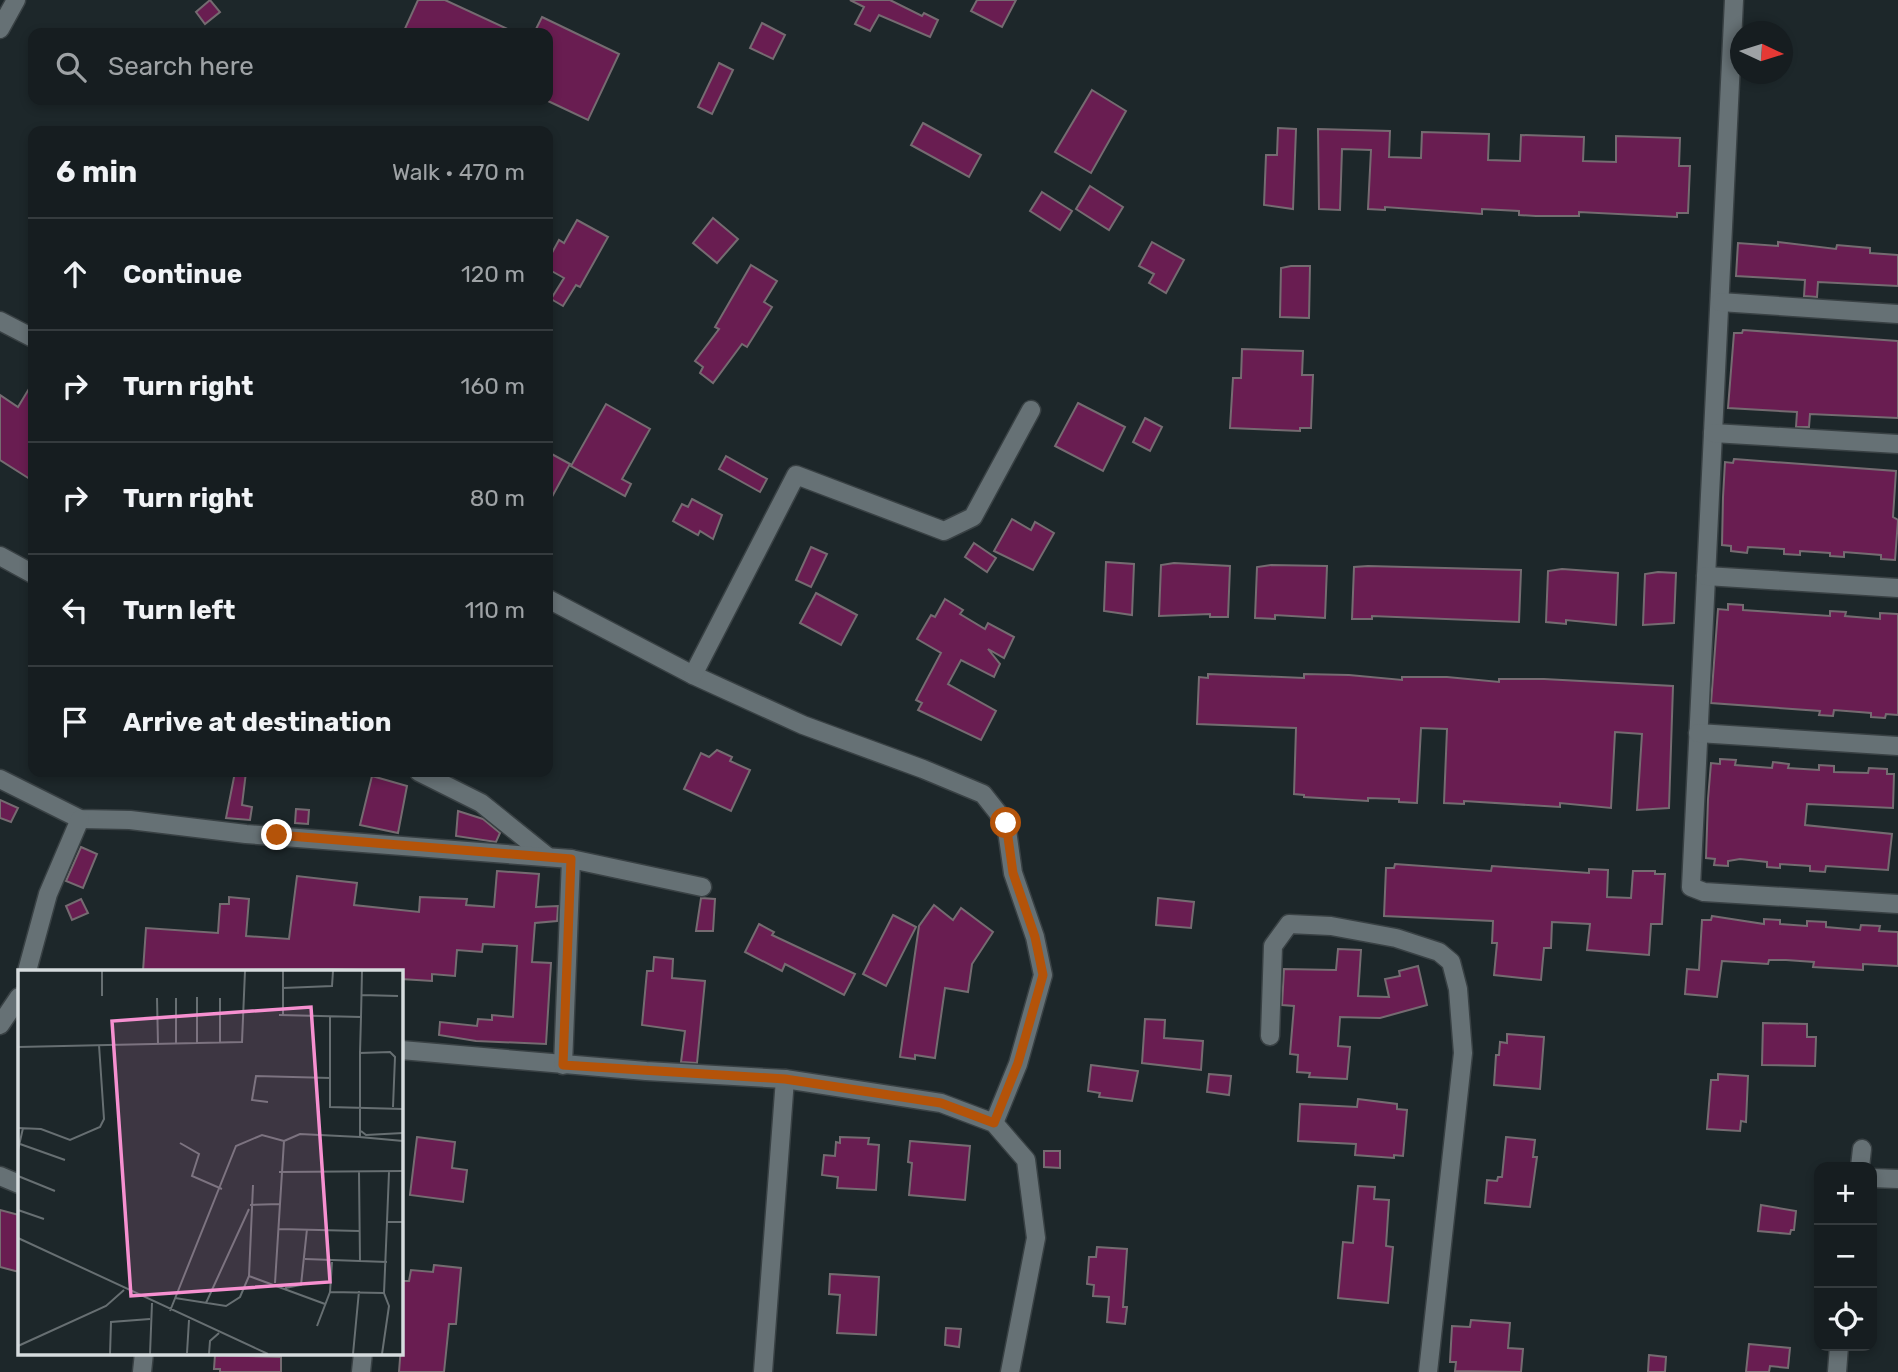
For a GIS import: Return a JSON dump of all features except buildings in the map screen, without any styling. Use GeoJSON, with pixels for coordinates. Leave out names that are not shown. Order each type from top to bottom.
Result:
{"type":"FeatureCollection","features":[{"type":"Feature","properties":{"kind":"street"},"geometry":{"type":"LineString","coordinates":[[0,29],[16,0]]}},
{"type":"Feature","properties":{"kind":"street"},"geometry":{"type":"LineString","coordinates":[[1734,0],[1691,887],[1704,892],[1898,904]]}},
{"type":"Feature","properties":{"kind":"street"},"geometry":{"type":"LineString","coordinates":[[1720,302],[1898,314]]}},
{"type":"Feature","properties":{"kind":"street"},"geometry":{"type":"LineString","coordinates":[[0,321],[28,335]]}},
{"type":"Feature","properties":{"kind":"street"},"geometry":{"type":"LineString","coordinates":[[692,675],[796,475],[944,531],[973,517],[1031,410]]}},
{"type":"Feature","properties":{"kind":"street"},"geometry":{"type":"LineString","coordinates":[[1713,433],[1898,444]]}},
{"type":"Feature","properties":{"kind":"street"},"geometry":{"type":"LineString","coordinates":[[0,556],[28,571]]}},
{"type":"Feature","properties":{"kind":"street"},"geometry":{"type":"LineString","coordinates":[[1706,576],[1898,588]]}},
{"type":"Feature","properties":{"kind":"street"},"geometry":{"type":"LineString","coordinates":[[553,602],[692,675],[803,725],[923,769],[982,794],[1006,823],[1013,873],[1035,937],[1043,975],[1018,1063],[994,1123]]}},
{"type":"Feature","properties":{"kind":"street"},"geometry":{"type":"LineString","coordinates":[[1698,733],[1898,746]]}},
{"type":"Feature","properties":{"kind":"street"},"geometry":{"type":"LineString","coordinates":[[429,777],[481,803],[548,857]]}},
{"type":"Feature","properties":{"kind":"street"},"geometry":{"type":"LineString","coordinates":[[0,779],[80,819],[130,820],[246,834],[571,859],[702,887]]}},
{"type":"Feature","properties":{"kind":"street"},"geometry":{"type":"LineString","coordinates":[[27,970],[48,894],[80,819]]}},
{"type":"Feature","properties":{"kind":"street"},"geometry":{"type":"LineString","coordinates":[[563,1065],[571,859]]}},
{"type":"Feature","properties":{"kind":"street"},"geometry":{"type":"LineString","coordinates":[[1270,1036],[1273,946],[1289,924],[1331,926],[1396,938],[1439,951],[1451,962],[1458,989],[1463,1053],[1428,1372]]}},
{"type":"Feature","properties":{"kind":"street"},"geometry":{"type":"LineString","coordinates":[[0,1025],[18,998]]}},
{"type":"Feature","properties":{"kind":"street"},"geometry":{"type":"LineString","coordinates":[[402,1050],[563,1065],[785,1079],[941,1103],[994,1123],[1026,1160],[1036,1238],[1010,1372]]}},
{"type":"Feature","properties":{"kind":"street"},"geometry":{"type":"LineString","coordinates":[[764,1372],[785,1079]]}},
{"type":"Feature","properties":{"kind":"street"},"geometry":{"type":"LineString","coordinates":[[1861,1162],[1862,1149]]}},
{"type":"Feature","properties":{"kind":"street"},"geometry":{"type":"LineString","coordinates":[[0,1176],[18,1184]]}},
{"type":"Feature","properties":{"kind":"street"},"geometry":{"type":"LineString","coordinates":[[1877,1178],[1898,1180]]}},
{"type":"Feature","properties":{"kind":"street"},"geometry":{"type":"LineString","coordinates":[[1837,1372],[1839,1351]]}},
{"type":"Feature","properties":{"kind":"street"},"geometry":{"type":"LineString","coordinates":[[142,1372],[144,1354]]}},
{"type":"Feature","properties":{"kind":"street"},"geometry":{"type":"LineString","coordinates":[[362,1372],[363,1354]]}},
{"type":"Feature","properties":{"kind":"route"},"geometry":{"type":"LineString","coordinates":[[277,835],[571,859],[563,1065],[785,1079],[941,1103],[994,1123],[1018,1063],[1043,975],[1035,937],[1013,873],[1006,823]]}}]}
